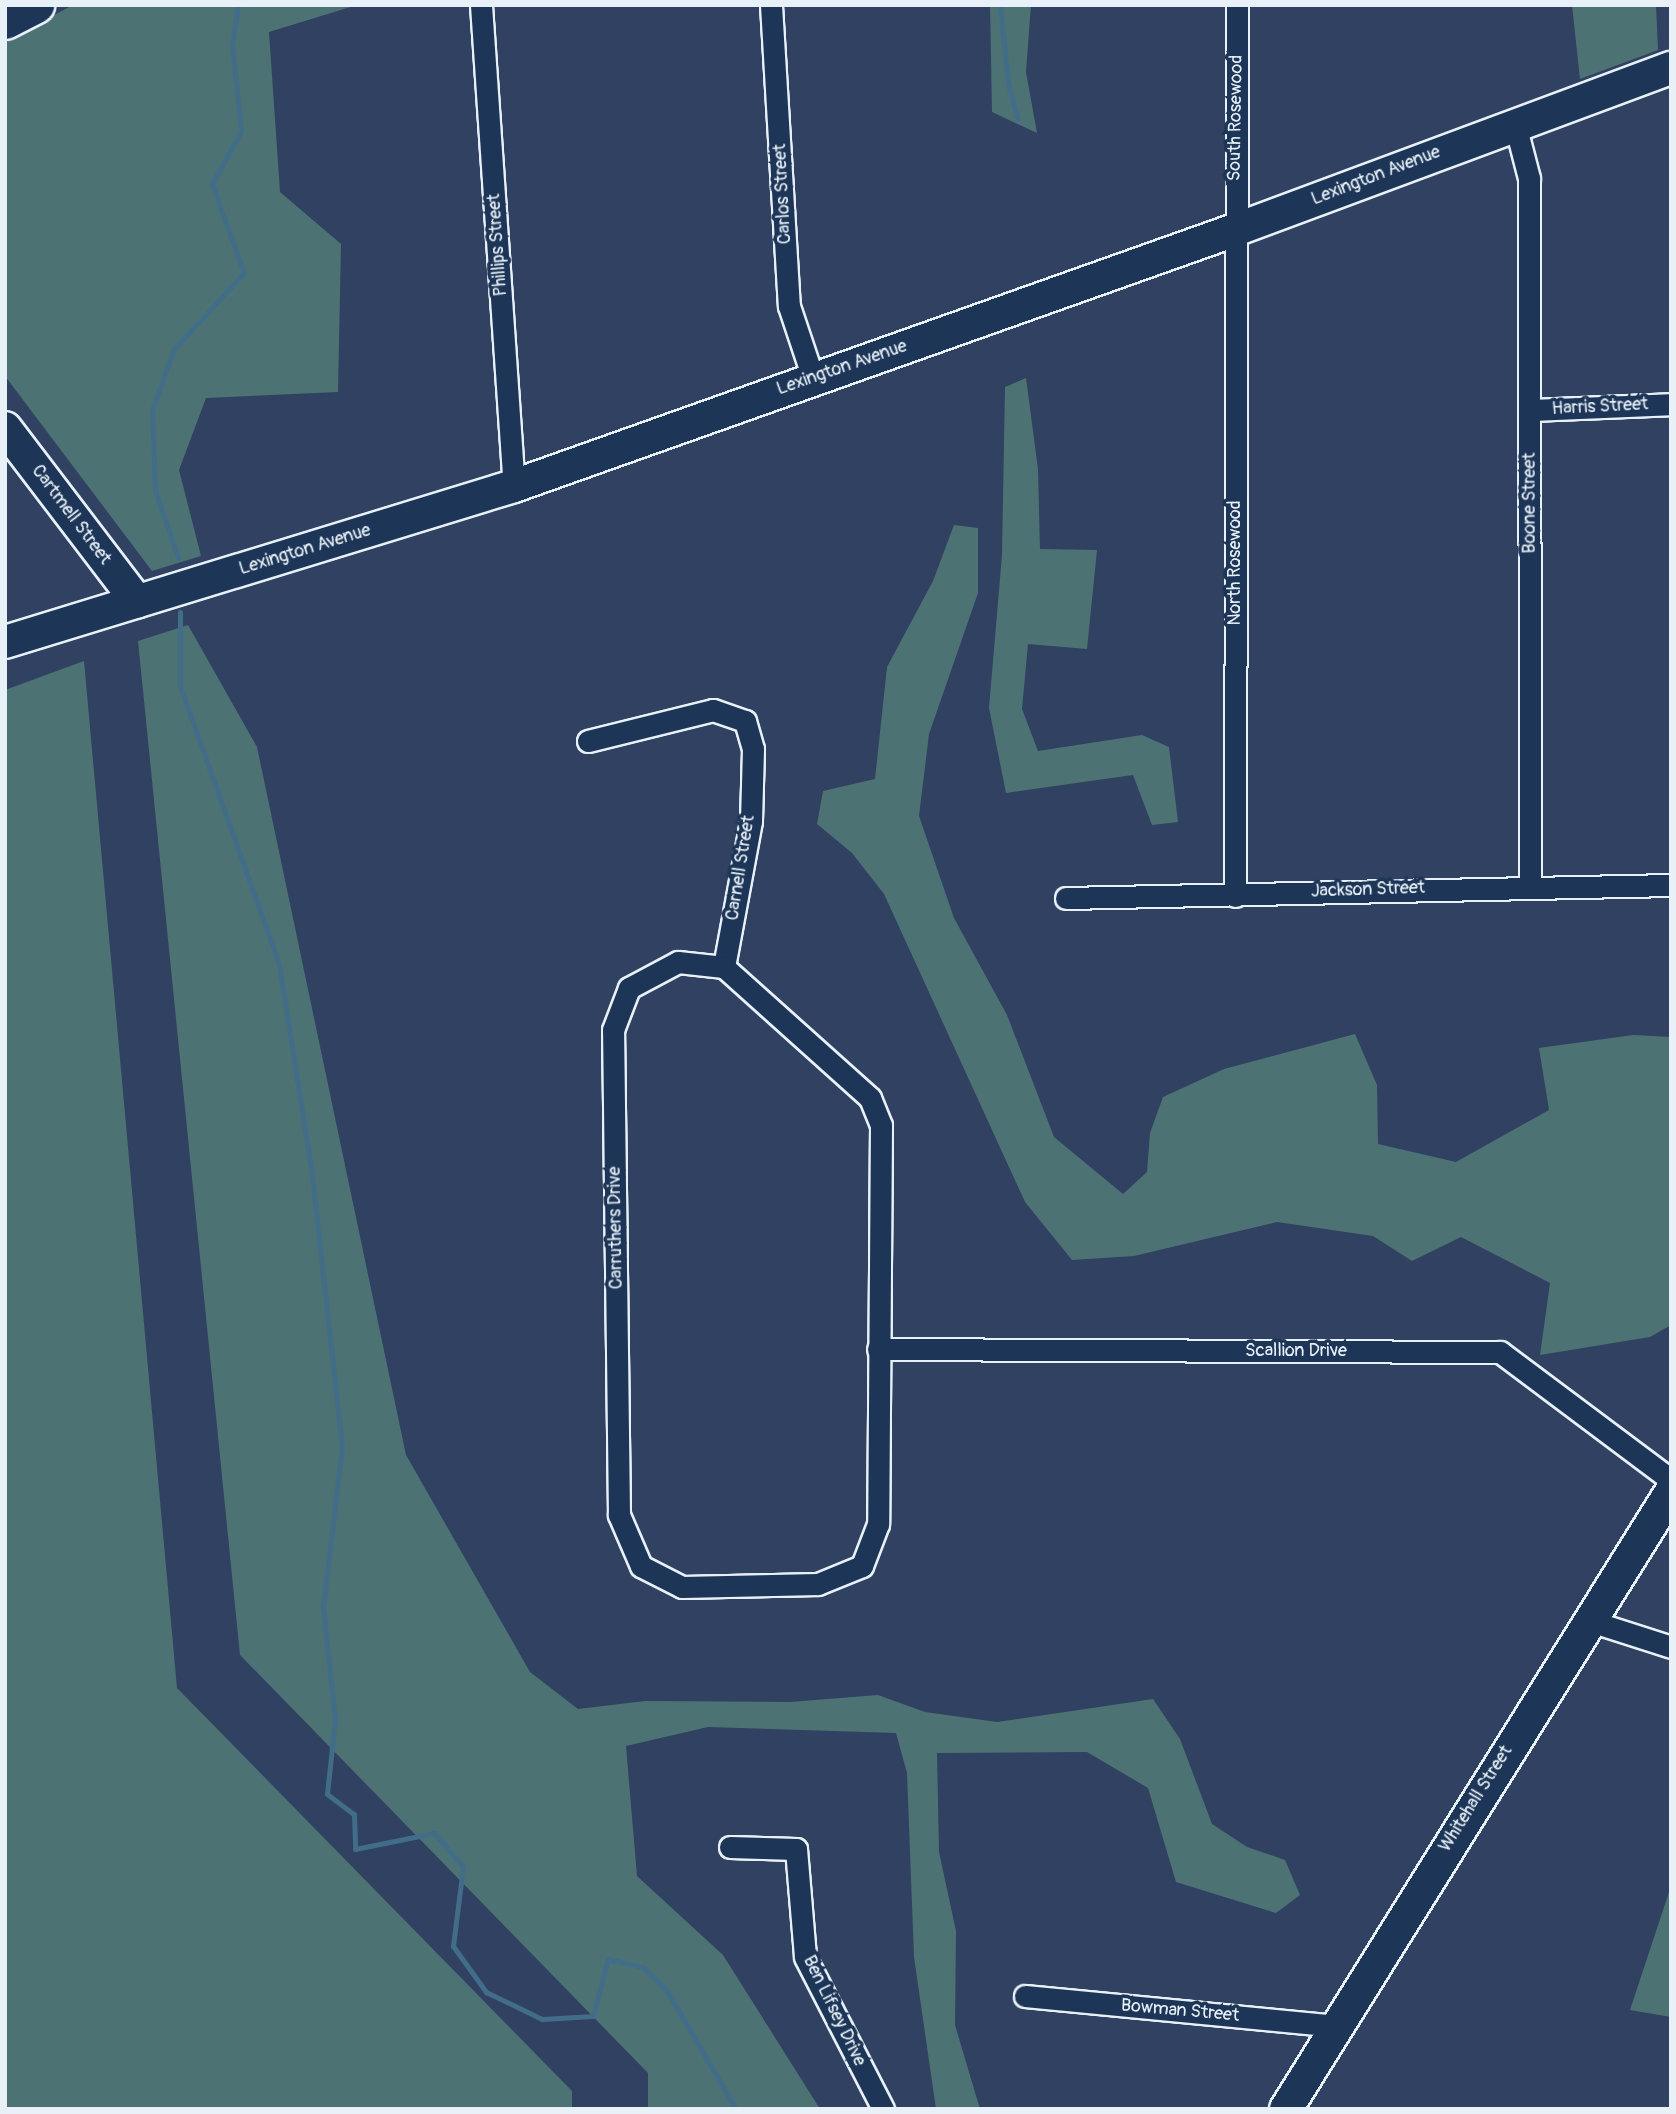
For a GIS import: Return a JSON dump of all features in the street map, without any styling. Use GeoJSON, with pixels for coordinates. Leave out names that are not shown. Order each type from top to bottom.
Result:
{"type":"FeatureCollection","features":[{"type":"Feature","properties":{"kind":"highway"},"geometry":{"type":"LineString","coordinates":[[5,20],[35,5]]}},
{"type":"Feature","properties":{"kind":"street","name":"Phillips Street"},"geometry":{"type":"LineString","coordinates":[[481,5],[514,486]]}},
{"type":"Feature","properties":{"kind":"street","name":"Carlos Street"},"geometry":{"type":"LineString","coordinates":[[771,5],[789,306],[813,378]]}},
{"type":"Feature","properties":{"kind":"street","name":"South Rosewood"},"geometry":{"type":"LineString","coordinates":[[1235,230],[1237,5]]}},
{"type":"Feature","properties":{"kind":"street","name":"Lexington Avenue"},"geometry":{"type":"LineString","coordinates":[[5,642],[514,486],[1235,230],[1671,68]]}},
{"type":"Feature","properties":{"kind":"street","name":"Boone Street"},"geometry":{"type":"LineString","coordinates":[[1515,124],[1529,178],[1530,884]]}},
{"type":"Feature","properties":{"kind":"street","name":"North Rosewood"},"geometry":{"type":"LineString","coordinates":[[1235,230],[1235,896]]}},
{"type":"Feature","properties":{"kind":"street","name":"Harris Street"},"geometry":{"type":"LineString","coordinates":[[1530,410],[1671,404]]}},
{"type":"Feature","properties":{"kind":"street","name":"Cartmell Street"},"geometry":{"type":"LineString","coordinates":[[5,428],[137,601]]}},
{"type":"Feature","properties":{"kind":"street","name":"Carnell Street"},"geometry":{"type":"LineString","coordinates":[[588,741],[713,710],[745,721],[752,749],[751,821],[724,967]]}},
{"type":"Feature","properties":{"kind":"street","name":"Jackson Street"},"geometry":{"type":"LineString","coordinates":[[1066,898],[1235,896],[1530,884],[1671,884]]}},
{"type":"Feature","properties":{"kind":"street","name":"Carruthers Drive"},"geometry":{"type":"LineString","coordinates":[[678,961],[724,967],[870,1098],[877,1116],[878,1349],[878,1524],[862,1566],[818,1584],[750,1590],[682,1587],[641,1566],[619,1515],[613,1030],[629,988],[678,961]]}},
{"type":"Feature","properties":{"kind":"street","name":"Scallion Drive"},"geometry":{"type":"LineString","coordinates":[[878,1349],[1500,1352],[1671,1480]]}},
{"type":"Feature","properties":{"kind":"street","name":"Whitehall Street"},"geometry":{"type":"LineString","coordinates":[[1286,2109],[1587,1620],[1671,1492]]}},
{"type":"Feature","properties":{"kind":"street"},"geometry":{"type":"LineString","coordinates":[[1587,1620],[1671,1647]]}},
{"type":"Feature","properties":{"kind":"street","name":"Ben Lifsey Drive"},"geometry":{"type":"LineString","coordinates":[[730,1847],[796,1849],[805,1957],[883,2109]]}},
{"type":"Feature","properties":{"kind":"street","name":"Bowman Street"},"geometry":{"type":"LineString","coordinates":[[1025,1996],[1335,2026]]}},
{"type":"Feature","properties":{"kind":"green space"},"geometry":{"type":"Polygon","coordinates":[[[73,5],[357,5],[269,32],[280,192],[341,244],[338,392],[206,398],[179,470],[201,556],[152,571],[5,376],[5,41],[73,5]]]}},
{"type":"Feature","properties":{"kind":"green space"},"geometry":{"type":"Polygon","coordinates":[[[990,5],[1031,5],[1026,72],[1037,133],[992,112],[990,5]]]}},
{"type":"Feature","properties":{"kind":"green space"},"geometry":{"type":"Polygon","coordinates":[[[1572,5],[1656,5],[1658,50],[1580,79],[1572,5]]]}},
{"type":"Feature","properties":{"kind":"green space"},"geometry":{"type":"Polygon","coordinates":[[[1026,378],[1038,469],[1040,549],[1097,550],[1087,649],[1028,644],[1022,709],[1038,751],[1142,735],[1169,747],[1178,822],[1152,825],[1133,775],[1006,793],[989,708],[1002,555],[1005,387],[1026,378]]]}},
{"type":"Feature","properties":{"kind":"green space"},"geometry":{"type":"Polygon","coordinates":[[[954,525],[978,528],[978,593],[929,734],[919,816],[954,918],[1007,1015],[1054,1137],[1123,1194],[1147,1172],[1150,1133],[1163,1097],[1224,1069],[1355,1034],[1377,1085],[1378,1144],[1456,1162],[1549,1110],[1539,1048],[1633,1035],[1671,1037],[1671,1325],[1650,1337],[1540,1355],[1550,1283],[1461,1237],[1412,1261],[1373,1236],[1277,1222],[1134,1256],[1072,1260],[1025,1202],[884,894],[852,853],[817,824],[823,791],[875,779],[887,667],[933,581],[954,525]]]}},
{"type":"Feature","properties":{"kind":"green space"},"geometry":{"type":"Polygon","coordinates":[[[188,625],[257,747],[406,1455],[530,1672],[578,1709],[645,1701],[790,1702],[878,1695],[925,1712],[997,1722],[1153,1699],[1180,1739],[1212,1824],[1247,1847],[1285,1860],[1300,1895],[1276,1913],[1176,1882],[1148,1788],[1087,1752],[937,1753],[939,1852],[956,1931],[955,2025],[980,2109],[936,2109],[914,1957],[907,1773],[896,1733],[708,1727],[626,1746],[637,1876],[723,1955],[820,2109],[648,2109],[648,2073],[240,1655],[138,641],[188,625]]]}},
{"type":"Feature","properties":{"kind":"green space"},"geometry":{"type":"Polygon","coordinates":[[[84,661],[177,1688],[572,2091],[572,2109],[5,2109],[5,690],[84,661]]]}},
{"type":"Feature","properties":{"kind":"green space"},"geometry":{"type":"Polygon","coordinates":[[[1671,1886],[1671,2017],[1630,2010],[1671,1886]]]}},
{"type":"Feature","properties":{"kind":"waterway"},"geometry":{"type":"LineString","coordinates":[[178,558],[155,490],[152,410],[174,349],[244,273],[212,184],[241,131],[232,45],[238,5]]}},
{"type":"Feature","properties":{"kind":"waterway"},"geometry":{"type":"LineString","coordinates":[[1000,5],[1008,84],[1018,119]]}},
{"type":"Feature","properties":{"kind":"waterway"},"geometry":{"type":"LineString","coordinates":[[180,612],[180,686],[279,964],[312,1175],[342,1447],[323,1607],[335,1720],[327,1794],[354,1814],[355,1849],[434,1833],[463,1866],[453,1946],[486,1992],[542,2019],[593,2016],[608,1959],[643,1967],[667,1991],[736,2109]]}}]}
